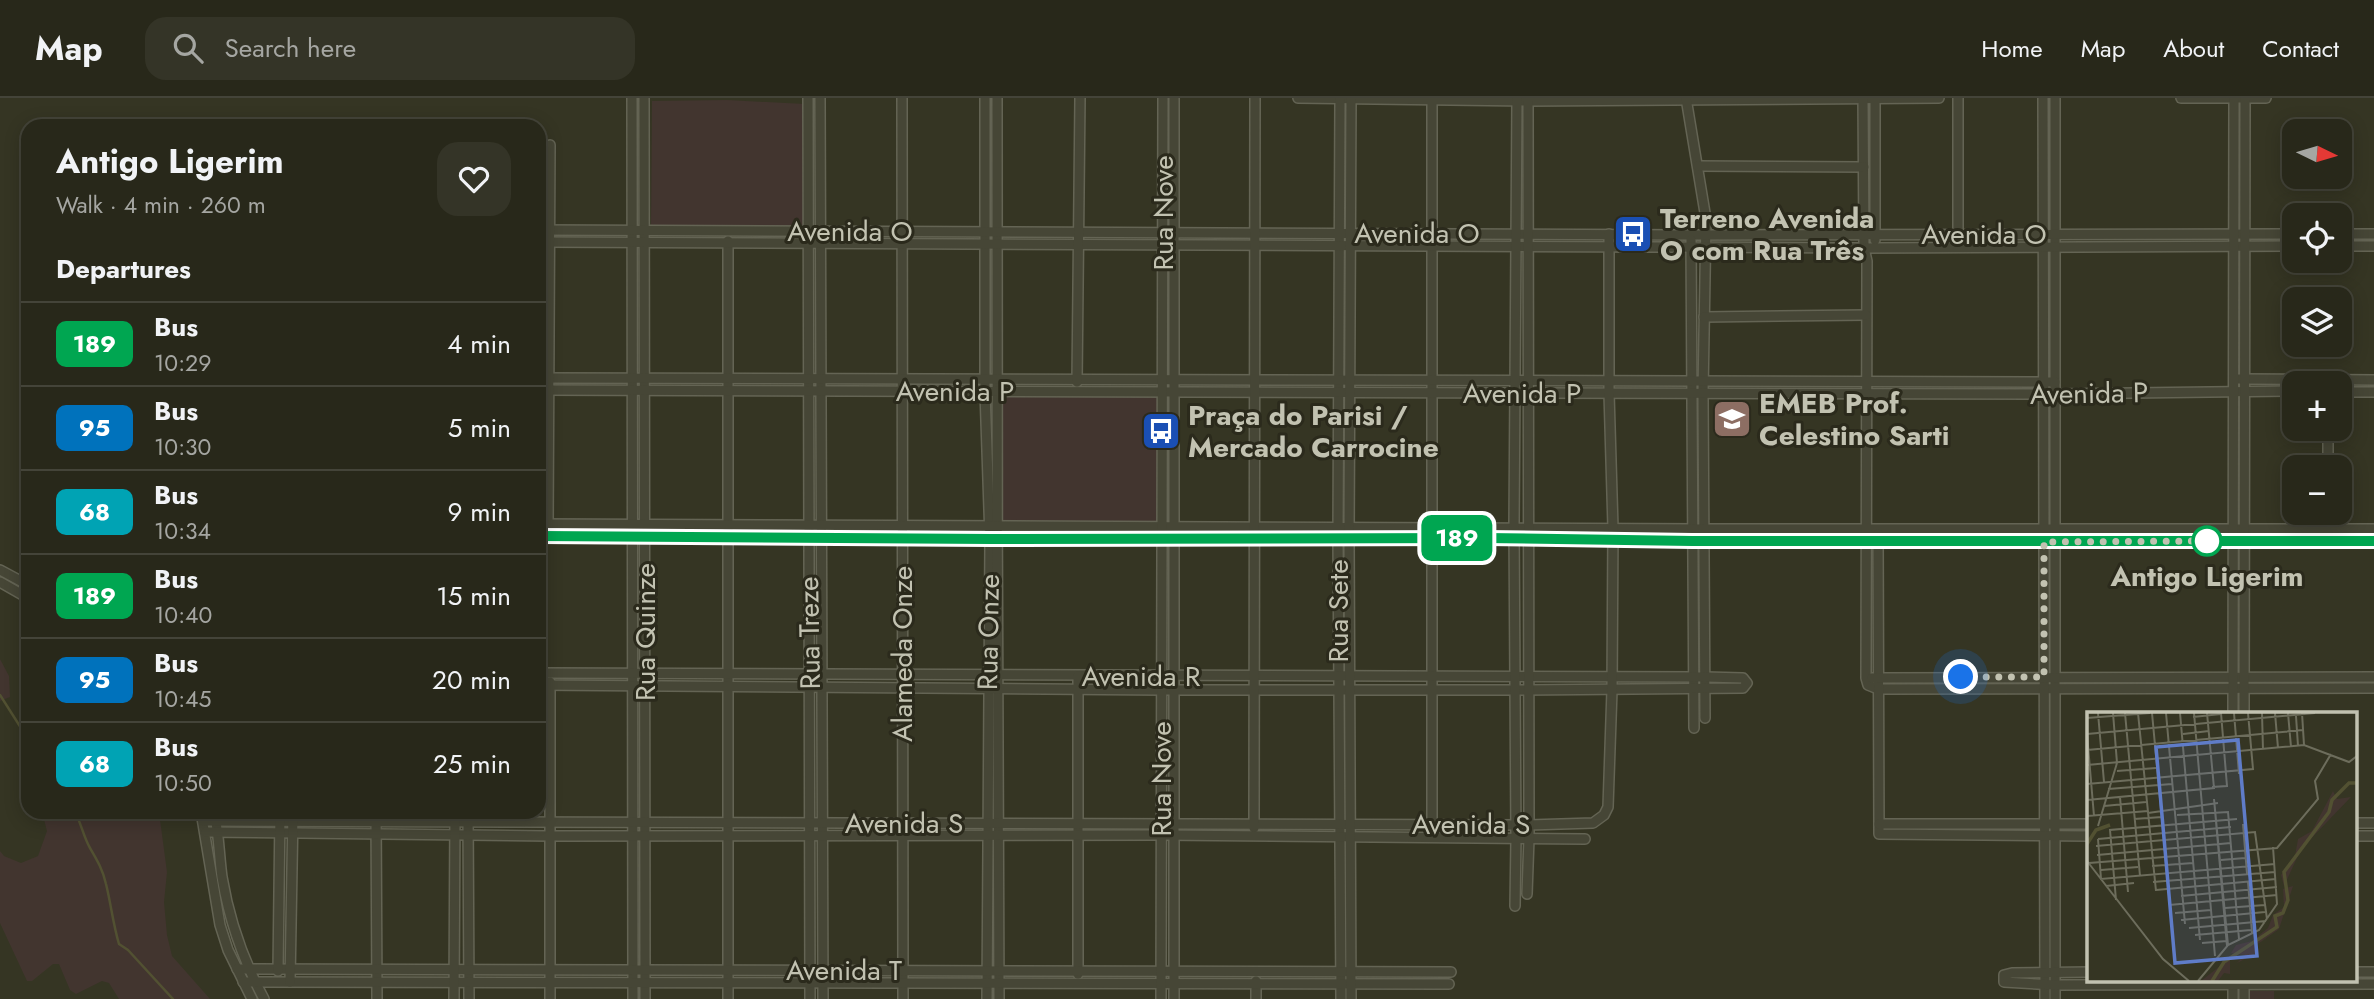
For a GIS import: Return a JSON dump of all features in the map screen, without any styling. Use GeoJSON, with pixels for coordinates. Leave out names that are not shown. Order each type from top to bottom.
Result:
{"type":"FeatureCollection","features":[{"type":"Feature","properties":{"kind":"street","name":"Rua Quinze"},"geometry":{"type":"LineString","coordinates":[[632,98],[634,999]]}},
{"type":"Feature","properties":{"kind":"street","name":"Rua Quinze"},"geometry":{"type":"LineString","coordinates":[[644,98],[645,999]]}},
{"type":"Feature","properties":{"kind":"street","name":"Rua Treze"},"geometry":{"type":"LineString","coordinates":[[808,98],[810,999]]}},
{"type":"Feature","properties":{"kind":"street","name":"Rua Treze"},"geometry":{"type":"LineString","coordinates":[[820,98],[823,999]]}},
{"type":"Feature","properties":{"kind":"street","name":"Alameda Onze"},"geometry":{"type":"LineString","coordinates":[[902,98],[903,999]]}},
{"type":"Feature","properties":{"kind":"street","name":"Rua Onze"},"geometry":{"type":"LineString","coordinates":[[985,98],[985,392],[999,675],[999,999]]}},
{"type":"Feature","properties":{"kind":"street","name":"Rua Onze"},"geometry":{"type":"LineString","coordinates":[[993,527],[997,98]]}},
{"type":"Feature","properties":{"kind":"street"},"geometry":{"type":"LineString","coordinates":[[1077,391],[1080,98]]}},
{"type":"Feature","properties":{"kind":"street","name":"Rua Nove"},"geometry":{"type":"LineString","coordinates":[[1161,999],[1163,98]]}},
{"type":"Feature","properties":{"kind":"street","name":"Rua Nove"},"geometry":{"type":"LineString","coordinates":[[1174,98],[1174,999]]}},
{"type":"Feature","properties":{"kind":"street"},"geometry":{"type":"LineString","coordinates":[[1255,98],[1255,837]]}},
{"type":"Feature","properties":{"kind":"street"},"geometry":{"type":"LineString","coordinates":[[1298,98],[1939,98]]}},
{"type":"Feature","properties":{"kind":"street","name":"Rua Sete"},"geometry":{"type":"LineString","coordinates":[[1340,98],[1338,538],[1341,999]]}},
{"type":"Feature","properties":{"kind":"street"},"geometry":{"type":"LineString","coordinates":[[1867,261],[1875,247],[1876,234],[1875,98]]}},
{"type":"Feature","properties":{"kind":"street"},"geometry":{"type":"LineString","coordinates":[[1958,98],[1958,234]]}},
{"type":"Feature","properties":{"kind":"street"},"geometry":{"type":"LineString","coordinates":[[2043,98],[2045,999]]}},
{"type":"Feature","properties":{"kind":"street"},"geometry":{"type":"LineString","coordinates":[[2054,98],[2055,999]]}},
{"type":"Feature","properties":{"kind":"street"},"geometry":{"type":"LineString","coordinates":[[2181,98],[2266,98]]}},
{"type":"Feature","properties":{"kind":"street"},"geometry":{"type":"LineString","coordinates":[[2233,712],[2234,98]]}},
{"type":"Feature","properties":{"kind":"street"},"geometry":{"type":"LineString","coordinates":[[2244,712],[2245,98]]}},
{"type":"Feature","properties":{"kind":"street","name":"Rua Sete"},"geometry":{"type":"LineString","coordinates":[[1351,99],[1351,999]]}},
{"type":"Feature","properties":{"kind":"street"},"geometry":{"type":"LineString","coordinates":[[1432,99],[1433,838]]}},
{"type":"Feature","properties":{"kind":"street"},"geometry":{"type":"LineString","coordinates":[[1515,906],[1517,99]]}},
{"type":"Feature","properties":{"kind":"street"},"geometry":{"type":"LineString","coordinates":[[1527,894],[1528,99]]}},
{"type":"Feature","properties":{"kind":"street"},"geometry":{"type":"LineString","coordinates":[[1686,99],[1704,205],[1706,235],[1703,381],[1705,718]]}},
{"type":"Feature","properties":{"kind":"street"},"geometry":{"type":"LineString","coordinates":[[1863,99],[1864,248],[1867,261],[1868,685],[1875,689],[2374,688]]}},
{"type":"Feature","properties":{"kind":"street"},"geometry":{"type":"LineString","coordinates":[[546,202],[550,145]]}},
{"type":"Feature","properties":{"kind":"street"},"geometry":{"type":"LineString","coordinates":[[1698,166],[1864,167]]}},
{"type":"Feature","properties":{"kind":"street","name":"Avenida O"},"geometry":{"type":"LineString","coordinates":[[546,230],[1691,235],[2282,234]]}},
{"type":"Feature","properties":{"kind":"street"},"geometry":{"type":"LineString","coordinates":[[727,232],[728,999]]}},
{"type":"Feature","properties":{"kind":"street"},"geometry":{"type":"LineString","coordinates":[[1609,234],[1612,690]]}},
{"type":"Feature","properties":{"kind":"street"},"geometry":{"type":"LineString","coordinates":[[2352,234],[2374,234]]}},
{"type":"Feature","properties":{"kind":"street"},"geometry":{"type":"LineString","coordinates":[[1691,235],[1694,728]]}},
{"type":"Feature","properties":{"kind":"street","name":"Avenida O"},"geometry":{"type":"LineString","coordinates":[[546,242],[1864,248],[2282,246]]}},
{"type":"Feature","properties":{"kind":"street"},"geometry":{"type":"LineString","coordinates":[[2352,246],[2374,246]]}},
{"type":"Feature","properties":{"kind":"street"},"geometry":{"type":"LineString","coordinates":[[1704,317],[1866,315]]}},
{"type":"Feature","properties":{"kind":"street","name":"Avenida P"},"geometry":{"type":"LineString","coordinates":[[546,378],[1077,379],[1162,386]]}},
{"type":"Feature","properties":{"kind":"street"},"geometry":{"type":"LineString","coordinates":[[2234,379],[2282,380]]}},
{"type":"Feature","properties":{"kind":"street","name":"Avenida P"},"geometry":{"type":"LineString","coordinates":[[1174,386],[1255,381],[1432,380],[2055,382]]}},
{"type":"Feature","properties":{"kind":"street"},"geometry":{"type":"LineString","coordinates":[[2352,380],[2374,380]]}},
{"type":"Feature","properties":{"kind":"street"},"geometry":{"type":"LineString","coordinates":[[1566,393],[1567,381]]}},
{"type":"Feature","properties":{"kind":"street"},"geometry":{"type":"LineString","coordinates":[[1956,382],[1956,394]]}},
{"type":"Feature","properties":{"kind":"street","name":"Avenida P"},"geometry":{"type":"LineString","coordinates":[[546,390],[985,392],[1174,386],[1340,393],[2055,394],[2282,391]]}},
{"type":"Feature","properties":{"kind":"street"},"geometry":{"type":"LineString","coordinates":[[2352,392],[2374,392]]}},
{"type":"Feature","properties":{"kind":"street"},"geometry":{"type":"LineString","coordinates":[[546,524],[2374,529]]}},
{"type":"Feature","properties":{"kind":"street"},"geometry":{"type":"LineString","coordinates":[[2328,525],[2328,541]]}},
{"type":"Feature","properties":{"kind":"street"},"geometry":{"type":"LineString","coordinates":[[1878,529],[1878,678],[1875,689],[1879,834],[2087,836]]}},
{"type":"Feature","properties":{"kind":"street"},"geometry":{"type":"LineString","coordinates":[[1939,529],[1940,541]]}},
{"type":"Feature","properties":{"kind":"street"},"geometry":{"type":"LineString","coordinates":[[546,536],[2374,541]]}},
{"type":"Feature","properties":{"kind":"street","name":"Rua Onze"},"geometry":{"type":"LineString","coordinates":[[987,999],[987,675],[994,539]]}},
{"type":"Feature","properties":{"kind":"street"},"geometry":{"type":"LineString","coordinates":[[0,570],[21,581]]}},
{"type":"Feature","properties":{"kind":"street"},"geometry":{"type":"LineString","coordinates":[[0,582],[21,594]]}},
{"type":"Feature","properties":{"kind":"street","name":"Avenida R"},"geometry":{"type":"LineString","coordinates":[[546,673],[1706,677],[1743,683],[1706,689],[1612,690],[1161,690],[546,685]]}},
{"type":"Feature","properties":{"kind":"street"},"geometry":{"type":"LineString","coordinates":[[550,673],[550,999]]}},
{"type":"Feature","properties":{"kind":"street"},"geometry":{"type":"LineString","coordinates":[[1078,676],[1078,983]]}},
{"type":"Feature","properties":{"kind":"street"},"geometry":{"type":"LineString","coordinates":[[1866,678],[2374,677]]}},
{"type":"Feature","properties":{"kind":"street","name":"Avenida S"},"geometry":{"type":"LineString","coordinates":[[321,819],[376,823],[1593,823],[1602,817],[1608,807],[1612,690]]}},
{"type":"Feature","properties":{"kind":"street"},"geometry":{"type":"LineString","coordinates":[[203,819],[220,925],[252,999]]}},
{"type":"Feature","properties":{"kind":"street"},"geometry":{"type":"LineString","coordinates":[[215,819],[223,880],[233,922],[240,946],[264,999]]}},
{"type":"Feature","properties":{"kind":"street"},"geometry":{"type":"LineString","coordinates":[[278,982],[281,819]]}},
{"type":"Feature","properties":{"kind":"street"},"geometry":{"type":"LineString","coordinates":[[290,982],[293,819]]}},
{"type":"Feature","properties":{"kind":"street"},"geometry":{"type":"LineString","coordinates":[[376,819],[377,999]]}},
{"type":"Feature","properties":{"kind":"street"},"geometry":{"type":"LineString","coordinates":[[454,999],[455,819]]}},
{"type":"Feature","properties":{"kind":"street"},"geometry":{"type":"LineString","coordinates":[[468,819],[469,999]]}},
{"type":"Feature","properties":{"kind":"street"},"geometry":{"type":"LineString","coordinates":[[2356,823],[2374,823]]}},
{"type":"Feature","properties":{"kind":"street"},"geometry":{"type":"LineString","coordinates":[[1879,824],[2087,824]]}},
{"type":"Feature","properties":{"kind":"street","name":"Avenida S"},"geometry":{"type":"LineString","coordinates":[[206,832],[550,836],[1161,835],[1585,839]]}},
{"type":"Feature","properties":{"kind":"street"},"geometry":{"type":"LineString","coordinates":[[2356,836],[2374,836]]}},
{"type":"Feature","properties":{"kind":"street","name":"Avenida T"},"geometry":{"type":"LineString","coordinates":[[237,969],[1451,972]]}},
{"type":"Feature","properties":{"kind":"street"},"geometry":{"type":"LineString","coordinates":[[1255,972],[1256,999]]}},
{"type":"Feature","properties":{"kind":"street"},"geometry":{"type":"LineString","coordinates":[[2087,972],[2008,973],[2003,979],[2008,983],[2045,985],[2233,982],[2374,984]]}},
{"type":"Feature","properties":{"kind":"street"},"geometry":{"type":"LineString","coordinates":[[2356,972],[2374,972]]}},
{"type":"Feature","properties":{"kind":"street"},"geometry":{"type":"LineString","coordinates":[[1429,973],[1429,984]]}},
{"type":"Feature","properties":{"kind":"street","name":"Avenida T"},"geometry":{"type":"LineString","coordinates":[[243,982],[1449,984]]}},
{"type":"Feature","properties":{"kind":"street"},"geometry":{"type":"LineString","coordinates":[[2233,982],[2233,999]]}},
{"type":"Feature","properties":{"kind":"street"},"geometry":{"type":"LineString","coordinates":[[2244,982],[2244,999]]}},
{"type":"Feature","properties":{"kind":"shaded area"},"geometry":{"type":"Polygon","coordinates":[[[727,100],[805,104],[804,225],[651,227],[652,101],[727,100]]]}},
{"type":"Feature","properties":{"kind":"shaded area"},"geometry":{"type":"Polygon","coordinates":[[[997,393],[1160,393],[1159,525],[1000,524],[997,393]]]}},
{"type":"Feature","properties":{"kind":"shaded area"},"geometry":{"type":"Polygon","coordinates":[[[0,659],[9,676],[10,697],[0,701],[0,659]]]}},
{"type":"Feature","properties":{"kind":"shaded area"},"geometry":{"type":"Polygon","coordinates":[[[44,819],[160,819],[167,872],[164,902],[172,956],[210,999],[119,999],[109,983],[102,981],[76,994],[70,990],[59,964],[53,964],[32,981],[27,981],[0,923],[0,851],[4,856],[21,863],[38,856],[47,831],[44,819]]]}},
{"type":"Feature","properties":{"kind":"shaded area"},"geometry":{"type":"Polygon","coordinates":[[[2250,991],[2274,991],[2274,999],[2250,999],[2250,991]]]}},
{"type":"Feature","properties":{"kind":"waterway"},"geometry":{"type":"LineString","coordinates":[[0,695],[21,728]]}},
{"type":"Feature","properties":{"kind":"waterway"},"geometry":{"type":"LineString","coordinates":[[78,819],[103,874],[119,944],[128,950],[173,999]]}},
{"type":"Feature","properties":{"kind":"bus line","name":"189"},"geometry":{"type":"LineString","coordinates":[[546,536],[2374,541]]}},
{"type":"Feature","properties":{"kind":"place","name":"Terreno Avenida O com Rua Três"},"geometry":{"type":"Point","coordinates":[1633,234]}},
{"type":"Feature","properties":{"kind":"place","name":"EMEB Prof. Celestino Sarti"},"geometry":{"type":"Point","coordinates":[1732,419]}},
{"type":"Feature","properties":{"kind":"place","name":"Praça do Parisi / Mercado Carrocine"},"geometry":{"type":"Point","coordinates":[1161,431]}},
{"type":"Feature","properties":{"kind":"place","name":"Antigo Ligerim"},"geometry":{"type":"Point","coordinates":[2207,541]}},
{"type":"Feature","properties":{"kind":"route"},"geometry":{"type":"LineString","coordinates":[[1961,677],[2044,677],[2044,542],[2207,541]]}}]}
